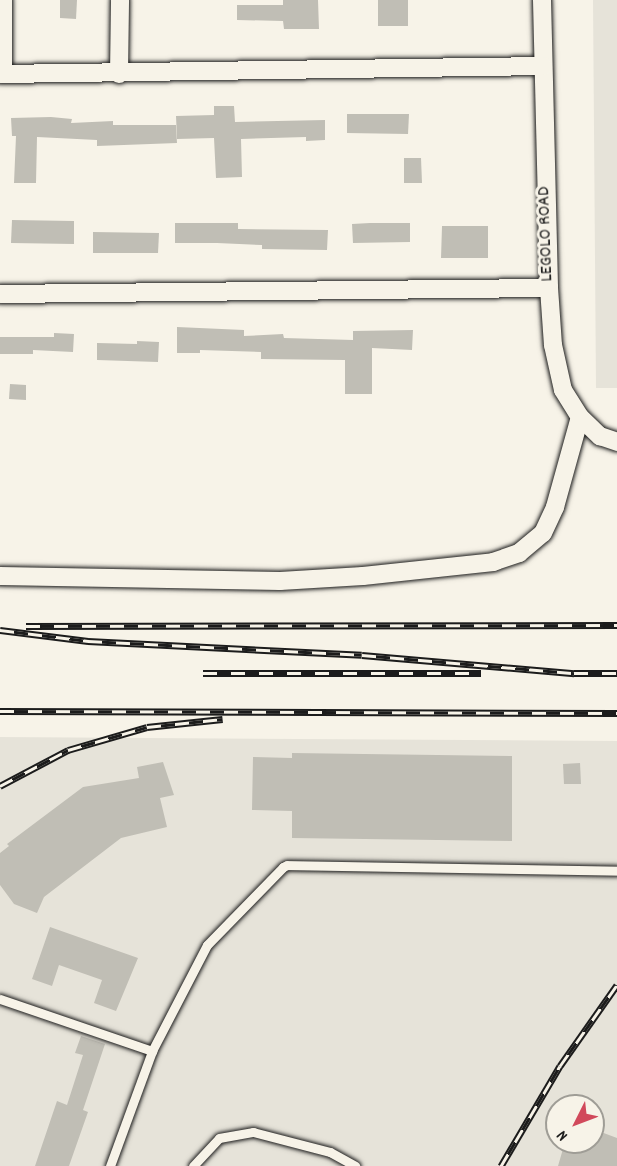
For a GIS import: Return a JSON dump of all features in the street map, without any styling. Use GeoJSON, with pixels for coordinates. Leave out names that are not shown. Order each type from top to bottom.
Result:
{"type":"FeatureCollection","features":[{"type":"Feature","properties":{"kind":"street"},"geometry":{"type":"LineString","coordinates":[[3,0],[1,74],[543,66]]}},
{"type":"Feature","properties":{"kind":"street"},"geometry":{"type":"LineString","coordinates":[[119,74],[120,0]]}},
{"type":"Feature","properties":{"kind":"street","name":"LEGOLO ROAD"},"geometry":{"type":"LineString","coordinates":[[542,0],[549,288],[553,345],[563,390],[580,417],[600,436],[617,442]]}},
{"type":"Feature","properties":{"kind":"street"},"geometry":{"type":"LineString","coordinates":[[0,294],[549,288]]}},
{"type":"Feature","properties":{"kind":"street"},"geometry":{"type":"LineString","coordinates":[[0,576],[280,581],[363,576],[493,562],[519,553],[543,533],[555,507],[580,417]]}},
{"type":"Feature","properties":{"kind":"lane"},"geometry":{"type":"LineString","coordinates":[[110,1166],[152,1051],[207,945],[272,875],[287,865],[617,871]]}},
{"type":"Feature","properties":{"kind":"lane"},"geometry":{"type":"LineString","coordinates":[[0,999],[152,1051]]}},
{"type":"Feature","properties":{"kind":"lane"},"geometry":{"type":"LineString","coordinates":[[193,1166],[219,1138],[253,1132],[330,1152],[355,1166]]}},
{"type":"Feature","properties":{"kind":"shaded area"},"geometry":{"type":"Polygon","coordinates":[[[593,0],[617,0],[617,388],[596,388],[593,0]]]}},
{"type":"Feature","properties":{"kind":"shaded area"},"geometry":{"type":"Polygon","coordinates":[[[0,737],[617,741],[617,1166],[0,1166],[0,737]]]}},
{"type":"Feature","properties":{"kind":"building"},"geometry":{"type":"Polygon","coordinates":[[[60,0],[77,0],[76,19],[60,18],[60,0]]]}},
{"type":"Feature","properties":{"kind":"building"},"geometry":{"type":"Polygon","coordinates":[[[283,0],[318,0],[319,29],[284,29],[283,21],[237,20],[237,5],[283,5],[283,0]]]}},
{"type":"Feature","properties":{"kind":"building"},"geometry":{"type":"Polygon","coordinates":[[[378,0],[408,0],[408,26],[378,26],[378,0]]]}},
{"type":"Feature","properties":{"kind":"building"},"geometry":{"type":"Polygon","coordinates":[[[214,106],[234,106],[235,122],[325,120],[325,140],[306,141],[306,137],[241,139],[242,177],[216,178],[214,138],[177,139],[176,116],[214,115],[214,106]]]}},
{"type":"Feature","properties":{"kind":"building"},"geometry":{"type":"Polygon","coordinates":[[[347,114],[409,114],[408,134],[347,133],[347,114]]]}},
{"type":"Feature","properties":{"kind":"building"},"geometry":{"type":"Polygon","coordinates":[[[11,118],[72,119],[71,123],[113,121],[113,125],[176,125],[177,143],[97,146],[97,140],[37,137],[36,183],[14,183],[16,136],[12,136],[11,118]]]}},
{"type":"Feature","properties":{"kind":"building"},"geometry":{"type":"Polygon","coordinates":[[[404,158],[421,158],[422,183],[404,183],[404,158]]]}},
{"type":"Feature","properties":{"kind":"building"},"geometry":{"type":"Polygon","coordinates":[[[12,220],[74,221],[74,244],[11,243],[12,220]]]}},
{"type":"Feature","properties":{"kind":"building"},"geometry":{"type":"Polygon","coordinates":[[[175,223],[238,223],[238,229],[328,230],[327,250],[262,249],[262,245],[175,243],[175,223]]]}},
{"type":"Feature","properties":{"kind":"building"},"geometry":{"type":"Polygon","coordinates":[[[410,223],[410,242],[353,243],[352,224],[410,223]]]}},
{"type":"Feature","properties":{"kind":"building"},"geometry":{"type":"Polygon","coordinates":[[[442,226],[488,226],[488,258],[441,258],[442,226]]]}},
{"type":"Feature","properties":{"kind":"building"},"geometry":{"type":"Polygon","coordinates":[[[93,232],[159,233],[158,253],[93,253],[93,232]]]}},
{"type":"Feature","properties":{"kind":"building"},"geometry":{"type":"Polygon","coordinates":[[[177,327],[244,330],[244,336],[283,334],[284,338],[353,340],[353,331],[413,330],[412,350],[372,348],[372,394],[345,394],[345,360],[261,359],[261,352],[200,350],[200,353],[177,353],[177,327]]]}},
{"type":"Feature","properties":{"kind":"building"},"geometry":{"type":"Polygon","coordinates":[[[54,333],[74,334],[73,352],[33,350],[33,354],[0,354],[0,337],[54,337],[54,333]]]}},
{"type":"Feature","properties":{"kind":"building"},"geometry":{"type":"Polygon","coordinates":[[[137,341],[159,342],[158,362],[97,360],[97,343],[137,344],[137,341]]]}},
{"type":"Feature","properties":{"kind":"building"},"geometry":{"type":"Polygon","coordinates":[[[10,384],[26,385],[26,400],[9,399],[10,384]]]}},
{"type":"Feature","properties":{"kind":"building"},"geometry":{"type":"Polygon","coordinates":[[[292,753],[512,756],[512,841],[292,838],[292,811],[252,810],[253,757],[292,758],[292,753]]]}},
{"type":"Feature","properties":{"kind":"building"},"geometry":{"type":"Polygon","coordinates":[[[163,762],[174,795],[160,798],[167,827],[121,838],[44,897],[37,913],[14,904],[0,885],[0,853],[9,846],[7,844],[83,787],[139,778],[137,767],[163,762]]]}},
{"type":"Feature","properties":{"kind":"building"},"geometry":{"type":"Polygon","coordinates":[[[580,763],[581,784],[564,784],[563,764],[580,763]]]}},
{"type":"Feature","properties":{"kind":"building"},"geometry":{"type":"Polygon","coordinates":[[[50,927],[138,958],[116,1011],[94,1003],[102,980],[59,965],[52,986],[32,979],[50,927]]]}},
{"type":"Feature","properties":{"kind":"building"},"geometry":{"type":"Polygon","coordinates":[[[81,1036],[105,1044],[83,1110],[88,1112],[69,1166],[35,1166],[57,1101],[67,1105],[83,1055],[75,1053],[81,1036]]]}},
{"type":"Feature","properties":{"kind":"building"},"geometry":{"type":"Polygon","coordinates":[[[605,1134],[617,1138],[617,1166],[558,1166],[562,1154],[605,1154],[605,1134]]]}},
{"type":"Feature","properties":{"kind":"railway"},"geometry":{"type":"LineString","coordinates":[[26,626],[617,625]]}},
{"type":"Feature","properties":{"kind":"railway"},"geometry":{"type":"LineString","coordinates":[[0,630],[88,641],[362,655],[574,673],[617,673]]}},
{"type":"Feature","properties":{"kind":"railway"},"geometry":{"type":"LineString","coordinates":[[203,673],[481,673]]}},
{"type":"Feature","properties":{"kind":"railway"},"geometry":{"type":"LineString","coordinates":[[0,711],[617,713]]}},
{"type":"Feature","properties":{"kind":"railway"},"geometry":{"type":"LineString","coordinates":[[0,786],[68,750],[147,727],[223,719]]}},
{"type":"Feature","properties":{"kind":"railway"},"geometry":{"type":"LineString","coordinates":[[501,1166],[560,1066],[617,985]]}}]}
